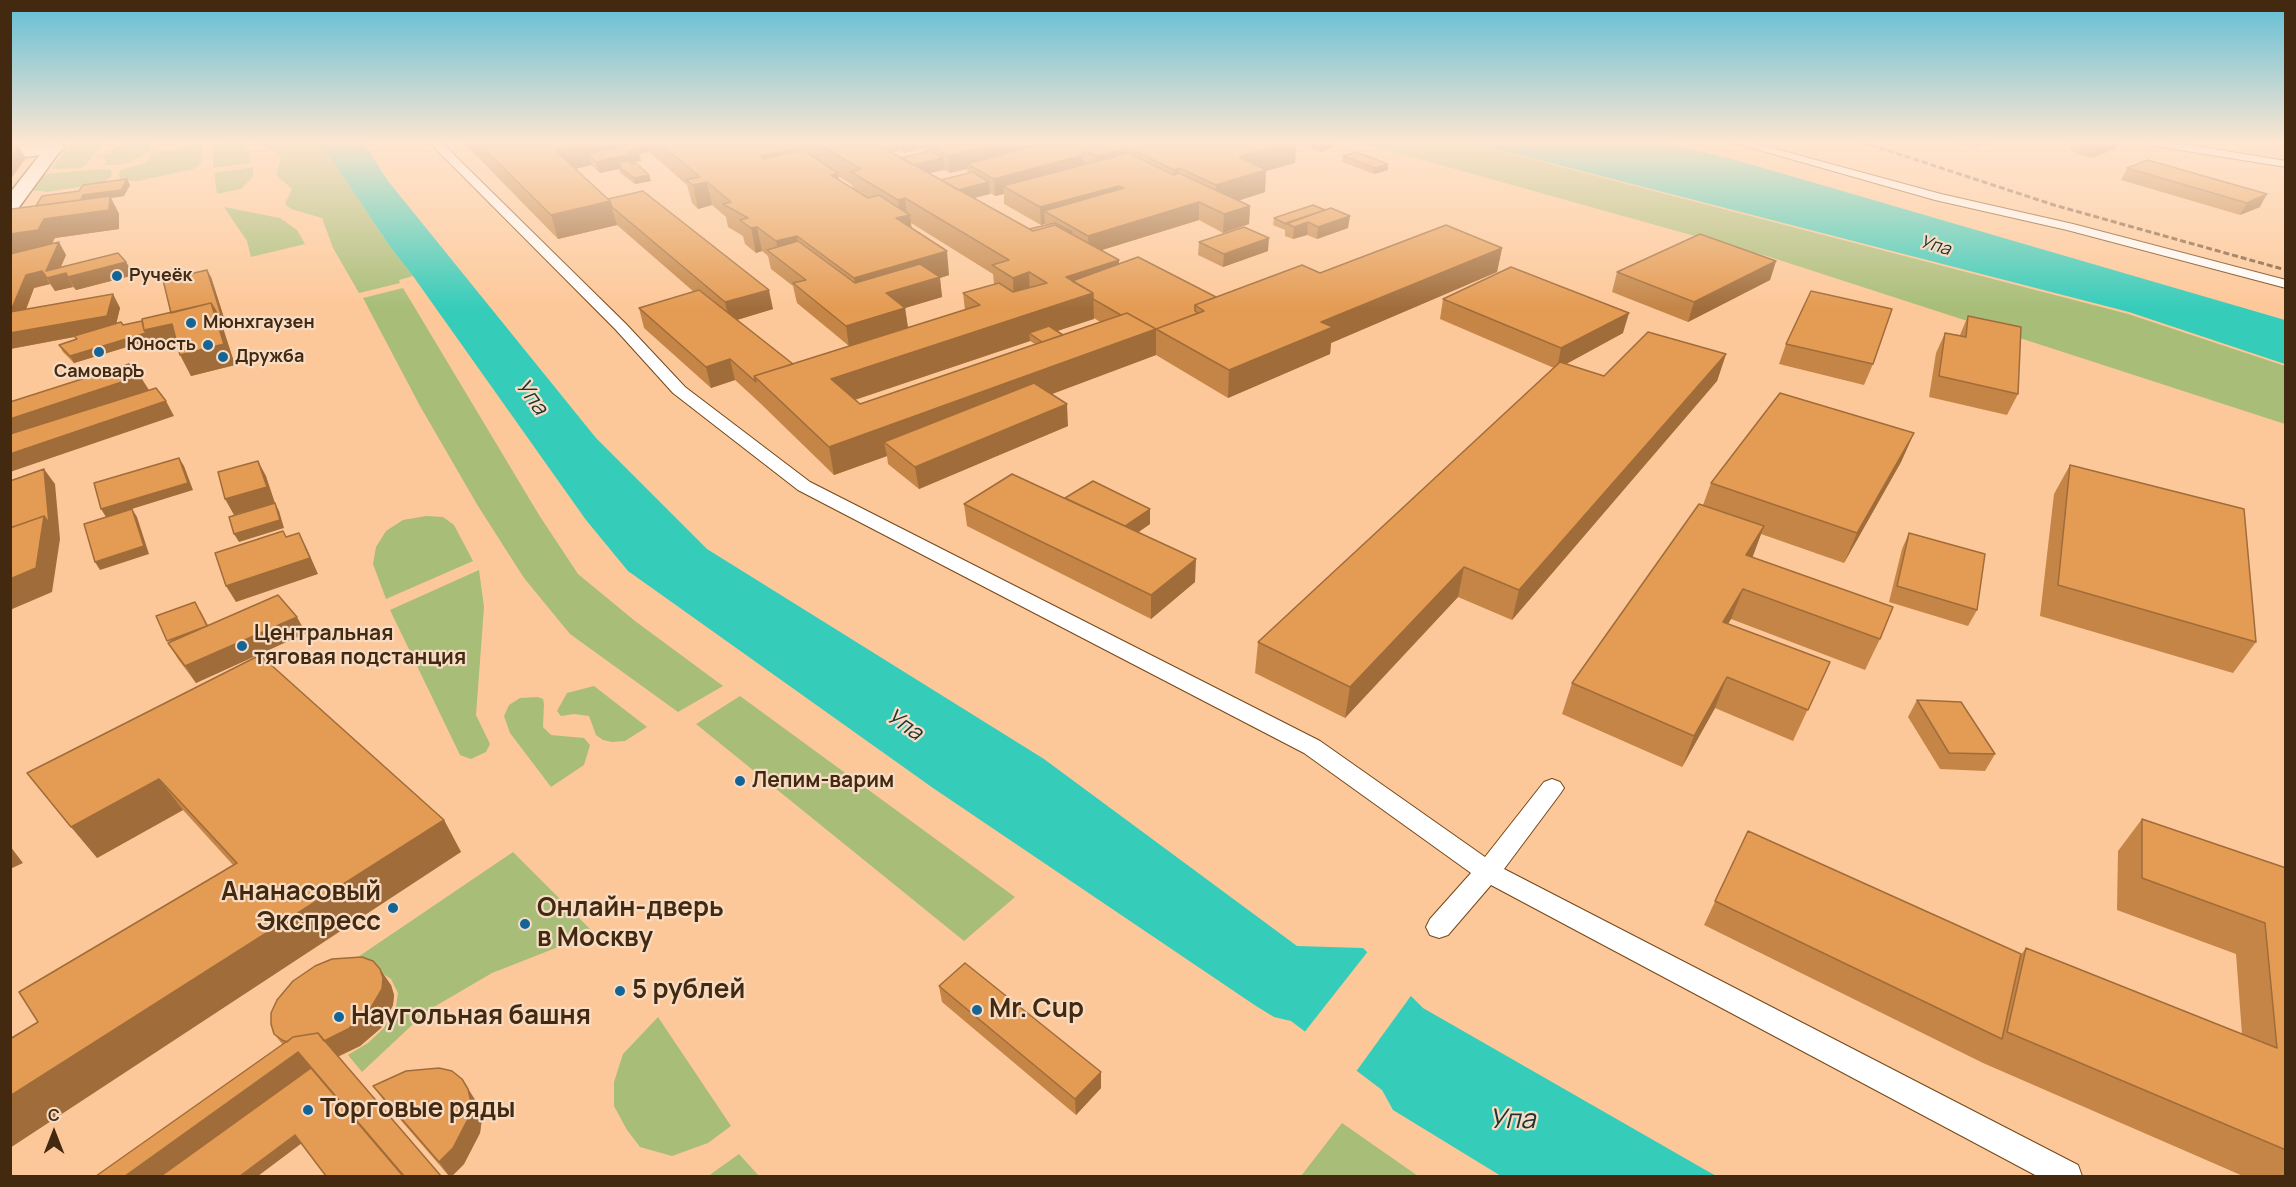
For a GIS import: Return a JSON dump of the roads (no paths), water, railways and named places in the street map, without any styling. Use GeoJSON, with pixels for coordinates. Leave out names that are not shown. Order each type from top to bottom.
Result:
{"type":"FeatureCollection","features":[{"type":"Feature","properties":{"kind":"lane"},"geometry":{"type":"LineString","coordinates":[[490,197],[621,327],[679,390],[804,486],[1312,747],[1488,872],[2067,1176]]}},
{"type":"Feature","properties":{"kind":"lane"},"geometry":{"type":"LineString","coordinates":[[1941,197],[2081,230],[2286,284]]}},
{"type":"Feature","properties":{"kind":"lane"},"geometry":{"type":"LineString","coordinates":[[1439,927],[1488,872],[1552,788]]}},
{"type":"Feature","properties":{"kind":"water","name":"Упа"},"geometry":{"type":"Polygon","coordinates":[[[357,197],[401,197],[596,438],[707,549],[1044,759],[1297,946],[1363,948],[1423,1008],[1716,1176],[1501,1176],[1393,1110],[1382,1090],[1291,1021],[1274,1017],[1256,1006],[933,788],[628,571],[586,520],[357,197]]]}},
{"type":"Feature","properties":{"kind":"water","name":"Упа"},"geometry":{"type":"Polygon","coordinates":[[[1684,197],[1864,197],[2285,320],[2285,364],[2129,312],[1684,197]]]}},
{"type":"Feature","properties":{"kind":"railway"},"geometry":{"type":"LineString","coordinates":[[2031,197],[2286,270]]}},
{"type":"Feature","properties":{"kind":"place","name":"Ручеёк"},"geometry":{"type":"Point","coordinates":[117,276]}},
{"type":"Feature","properties":{"kind":"place","name":"Мюнхгаузен"},"geometry":{"type":"Point","coordinates":[191,323]}},
{"type":"Feature","properties":{"kind":"place","name":"Юность"},"geometry":{"type":"Point","coordinates":[208,345]}},
{"type":"Feature","properties":{"kind":"place","name":"СамоварЪ"},"geometry":{"type":"Point","coordinates":[99,352]}},
{"type":"Feature","properties":{"kind":"place","name":"Дружба"},"geometry":{"type":"Point","coordinates":[223,357]}},
{"type":"Feature","properties":{"kind":"place","name":"Центральная тяговая подстанция"},"geometry":{"type":"Point","coordinates":[242,646]}},
{"type":"Feature","properties":{"kind":"place","name":"Лепим-варим"},"geometry":{"type":"Point","coordinates":[740,781]}},
{"type":"Feature","properties":{"kind":"place","name":"Ананасовый Экспресс"},"geometry":{"type":"Point","coordinates":[393,908]}},
{"type":"Feature","properties":{"kind":"place","name":"Онлайн-дверь в Москву"},"geometry":{"type":"Point","coordinates":[525,924]}},
{"type":"Feature","properties":{"kind":"place","name":"5 рублей"},"geometry":{"type":"Point","coordinates":[620,991]}},
{"type":"Feature","properties":{"kind":"place","name":"Mr. Cup"},"geometry":{"type":"Point","coordinates":[977,1010]}},
{"type":"Feature","properties":{"kind":"place","name":"Наугольная башня"},"geometry":{"type":"Point","coordinates":[339,1017]}},
{"type":"Feature","properties":{"kind":"place","name":"Торговые ряды"},"geometry":{"type":"Point","coordinates":[308,1110]}}]}
